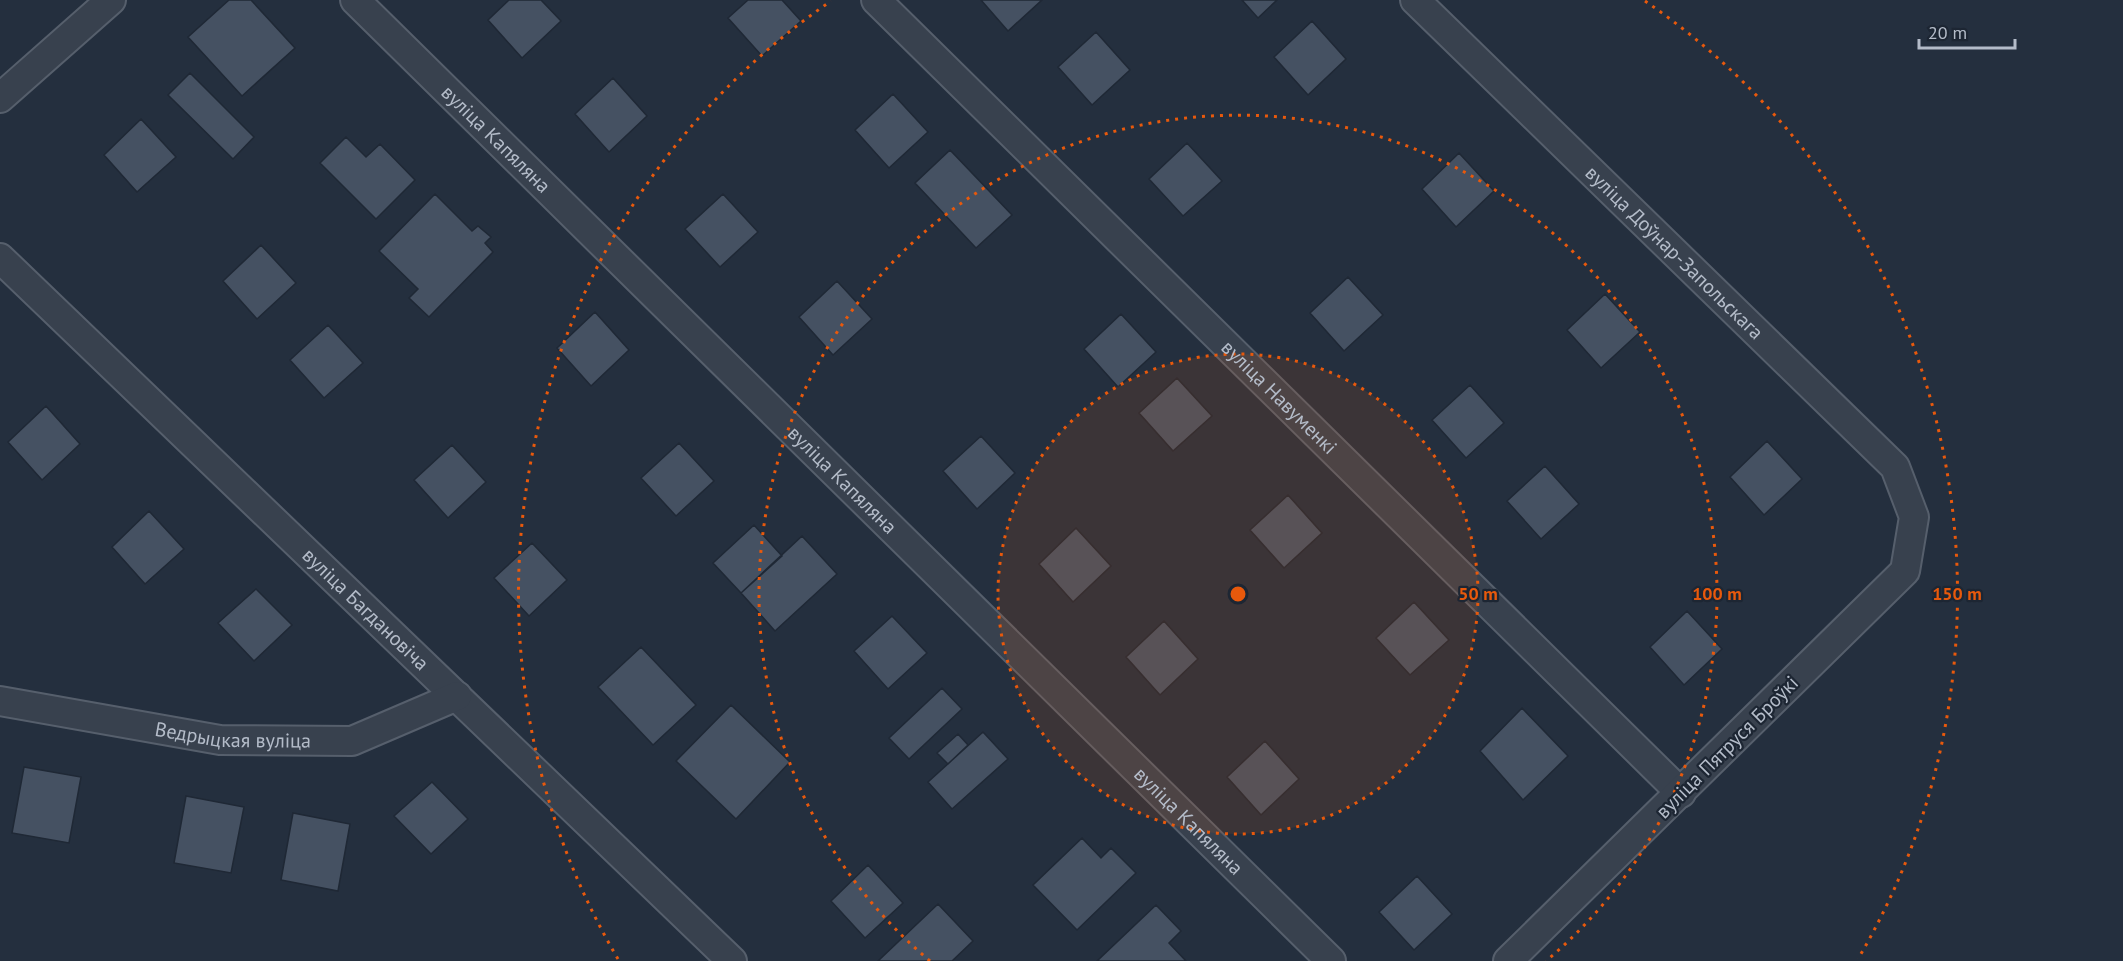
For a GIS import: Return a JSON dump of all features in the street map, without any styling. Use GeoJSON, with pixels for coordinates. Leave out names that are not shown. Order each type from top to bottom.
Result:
{"type":"FeatureCollection","features":[{"type":"Feature","properties":{"kind":"street"},"geometry":{"type":"LineString","coordinates":[[0,98],[111,0]]}},
{"type":"Feature","properties":{"kind":"street","name":"вуліца Капяляна"},"geometry":{"type":"LineString","coordinates":[[355,0],[1331,961]]}},
{"type":"Feature","properties":{"kind":"street","name":"вуліца Навуменкі"},"geometry":{"type":"LineString","coordinates":[[876,0],[1681,793]]}},
{"type":"Feature","properties":{"kind":"street","name":"вуліца Доўнар-Запольскага"},"geometry":{"type":"LineString","coordinates":[[1415,0],[1895,467],[1914,517]]}},
{"type":"Feature","properties":{"kind":"street","name":"вуліца Багдановіча"},"geometry":{"type":"LineString","coordinates":[[0,258],[732,961]]}},
{"type":"Feature","properties":{"kind":"street","name":"вуліца Пятруся Броўкі"},"geometry":{"type":"LineString","coordinates":[[1508,961],[1905,571],[1914,517]]}},
{"type":"Feature","properties":{"kind":"street","name":"Ведрыцкая вуліца"},"geometry":{"type":"LineString","coordinates":[[0,701],[220,740],[352,741],[457,696]]}},
{"type":"Feature","properties":{"kind":"building"},"geometry":{"type":"Polygon","coordinates":[[[229,0],[251,0],[295,48],[242,96],[188,37],[229,0]]]}},
{"type":"Feature","properties":{"kind":"building"},"geometry":{"type":"Polygon","coordinates":[[[509,0],[541,0],[561,21],[522,58],[488,20],[509,0]]]}},
{"type":"Feature","properties":{"kind":"building"},"geometry":{"type":"Polygon","coordinates":[[[748,0],[782,0],[801,21],[762,56],[728,18],[748,0]]]}},
{"type":"Feature","properties":{"kind":"building"},"geometry":{"type":"Polygon","coordinates":[[[981,0],[1042,0],[1008,31],[981,0]]]}},
{"type":"Feature","properties":{"kind":"building"},"geometry":{"type":"Polygon","coordinates":[[[1242,0],[1277,0],[1258,18],[1242,0]]]}},
{"type":"Feature","properties":{"kind":"building"},"geometry":{"type":"Polygon","coordinates":[[[1312,21],[1346,59],[1308,95],[1274,57],[1312,21]]]}},
{"type":"Feature","properties":{"kind":"building"},"geometry":{"type":"Polygon","coordinates":[[[1096,32],[1130,70],[1092,105],[1058,67],[1096,32]]]}},
{"type":"Feature","properties":{"kind":"building"},"geometry":{"type":"Polygon","coordinates":[[[190,73],[254,137],[233,159],[168,95],[190,73]]]}},
{"type":"Feature","properties":{"kind":"building"},"geometry":{"type":"Polygon","coordinates":[[[613,78],[647,116],[609,152],[575,114],[613,78]]]}},
{"type":"Feature","properties":{"kind":"building"},"geometry":{"type":"Polygon","coordinates":[[[893,94],[928,132],[889,168],[855,130],[893,94]]]}},
{"type":"Feature","properties":{"kind":"building"},"geometry":{"type":"Polygon","coordinates":[[[141,119],[176,157],[137,192],[104,155],[141,119]]]}},
{"type":"Feature","properties":{"kind":"building"},"geometry":{"type":"Polygon","coordinates":[[[346,137],[366,157],[380,144],[415,180],[376,219],[320,163],[346,137]]]}},
{"type":"Feature","properties":{"kind":"building"},"geometry":{"type":"Polygon","coordinates":[[[1187,143],[1222,181],[1183,216],[1149,179],[1187,143]]]}},
{"type":"Feature","properties":{"kind":"building"},"geometry":{"type":"Polygon","coordinates":[[[950,150],[1012,215],[976,248],[915,183],[950,150]]]}},
{"type":"Feature","properties":{"kind":"building"},"geometry":{"type":"Polygon","coordinates":[[[1459,153],[1494,191],[1456,227],[1422,189],[1459,153]]]}},
{"type":"Feature","properties":{"kind":"building"},"geometry":{"type":"Polygon","coordinates":[[[435,194],[472,231],[478,226],[491,237],[485,243],[493,252],[429,317],[409,298],[418,289],[379,251],[435,194]]]}},
{"type":"Feature","properties":{"kind":"building"},"geometry":{"type":"Polygon","coordinates":[[[723,194],[758,232],[720,267],[685,229],[723,194]]]}},
{"type":"Feature","properties":{"kind":"building"},"geometry":{"type":"Polygon","coordinates":[[[261,245],[296,283],[257,319],[223,281],[261,245]]]}},
{"type":"Feature","properties":{"kind":"building"},"geometry":{"type":"Polygon","coordinates":[[[1348,277],[1383,315],[1344,351],[1310,313],[1348,277]]]}},
{"type":"Feature","properties":{"kind":"building"},"geometry":{"type":"Polygon","coordinates":[[[837,281],[872,319],[833,355],[799,317],[837,281]]]}},
{"type":"Feature","properties":{"kind":"building"},"geometry":{"type":"Polygon","coordinates":[[[1605,294],[1640,332],[1601,368],[1567,330],[1605,294]]]}},
{"type":"Feature","properties":{"kind":"building"},"geometry":{"type":"Polygon","coordinates":[[[595,312],[629,350],[591,386],[557,348],[595,312]]]}},
{"type":"Feature","properties":{"kind":"building"},"geometry":{"type":"Polygon","coordinates":[[[1121,314],[1156,352],[1118,387],[1084,349],[1121,314]]]}},
{"type":"Feature","properties":{"kind":"building"},"geometry":{"type":"Polygon","coordinates":[[[328,325],[363,363],[324,398],[290,360],[328,325]]]}},
{"type":"Feature","properties":{"kind":"building"},"geometry":{"type":"Polygon","coordinates":[[[1177,378],[1212,416],[1173,451],[1139,413],[1177,378]]]}},
{"type":"Feature","properties":{"kind":"building"},"geometry":{"type":"Polygon","coordinates":[[[1470,385],[1504,423],[1466,458],[1432,420],[1470,385]]]}},
{"type":"Feature","properties":{"kind":"building"},"geometry":{"type":"Polygon","coordinates":[[[46,406],[80,444],[42,480],[8,442],[46,406]]]}},
{"type":"Feature","properties":{"kind":"building"},"geometry":{"type":"Polygon","coordinates":[[[981,436],[1015,473],[977,509],[943,471],[981,436]]]}},
{"type":"Feature","properties":{"kind":"building"},"geometry":{"type":"Polygon","coordinates":[[[1767,441],[1802,479],[1764,515],[1730,477],[1767,441]]]}},
{"type":"Feature","properties":{"kind":"building"},"geometry":{"type":"Polygon","coordinates":[[[679,443],[714,481],[676,516],[641,478],[679,443]]]}},
{"type":"Feature","properties":{"kind":"building"},"geometry":{"type":"Polygon","coordinates":[[[452,445],[486,482],[448,518],[414,480],[452,445]]]}},
{"type":"Feature","properties":{"kind":"building"},"geometry":{"type":"Polygon","coordinates":[[[1545,466],[1579,504],[1541,539],[1507,501],[1545,466]]]}},
{"type":"Feature","properties":{"kind":"building"},"geometry":{"type":"Polygon","coordinates":[[[1288,495],[1322,533],[1284,568],[1250,530],[1288,495]]]}},
{"type":"Feature","properties":{"kind":"building"},"geometry":{"type":"Polygon","coordinates":[[[149,511],[184,549],[145,584],[112,547],[149,511]]]}},
{"type":"Feature","properties":{"kind":"building"},"geometry":{"type":"Polygon","coordinates":[[[754,525],[782,556],[741,593],[713,563],[754,525]]]}},
{"type":"Feature","properties":{"kind":"building"},"geometry":{"type":"Polygon","coordinates":[[[1076,528],[1111,566],[1073,602],[1039,564],[1076,528]]]}},
{"type":"Feature","properties":{"kind":"building"},"geometry":{"type":"Polygon","coordinates":[[[802,536],[837,574],[775,631],[741,593],[802,536]]]}},
{"type":"Feature","properties":{"kind":"building"},"geometry":{"type":"Polygon","coordinates":[[[532,543],[567,580],[529,616],[494,578],[532,543]]]}},
{"type":"Feature","properties":{"kind":"building"},"geometry":{"type":"Polygon","coordinates":[[[256,589],[292,625],[254,661],[218,623],[256,589]]]}},
{"type":"Feature","properties":{"kind":"building"},"geometry":{"type":"Polygon","coordinates":[[[1414,602],[1449,640],[1410,675],[1376,638],[1414,602]]]}},
{"type":"Feature","properties":{"kind":"building"},"geometry":{"type":"Polygon","coordinates":[[[1687,611],[1722,649],[1684,685],[1650,647],[1687,611]]]}},
{"type":"Feature","properties":{"kind":"building"},"geometry":{"type":"Polygon","coordinates":[[[892,616],[927,653],[888,689],[854,651],[892,616]]]}},
{"type":"Feature","properties":{"kind":"building"},"geometry":{"type":"Polygon","coordinates":[[[1164,621],[1198,659],[1160,695],[1126,657],[1164,621]]]}},
{"type":"Feature","properties":{"kind":"building"},"geometry":{"type":"Polygon","coordinates":[[[641,647],[696,705],[653,745],[598,687],[641,647]]]}},
{"type":"Feature","properties":{"kind":"building"},"geometry":{"type":"Polygon","coordinates":[[[942,688],[962,709],[909,759],[889,738],[942,688]]]}},
{"type":"Feature","properties":{"kind":"building"},"geometry":{"type":"Polygon","coordinates":[[[731,705],[790,762],[736,819],[676,761],[731,705]]]}},
{"type":"Feature","properties":{"kind":"building"},"geometry":{"type":"Polygon","coordinates":[[[1522,708],[1568,756],[1523,800],[1480,751],[1522,708]]]}},
{"type":"Feature","properties":{"kind":"building"},"geometry":{"type":"Polygon","coordinates":[[[983,732],[1008,759],[952,809],[928,782],[983,732]]]}},
{"type":"Feature","properties":{"kind":"building"},"geometry":{"type":"Polygon","coordinates":[[[958,734],[968,745],[948,764],[937,753],[958,734]]]}},
{"type":"Feature","properties":{"kind":"building"},"geometry":{"type":"Polygon","coordinates":[[[1265,741],[1299,779],[1261,815],[1227,777],[1265,741]]]}},
{"type":"Feature","properties":{"kind":"building"},"geometry":{"type":"Polygon","coordinates":[[[24,767],[81,777],[69,843],[12,833],[24,767]]]}},
{"type":"Feature","properties":{"kind":"building"},"geometry":{"type":"Polygon","coordinates":[[[432,782],[468,819],[431,854],[394,816],[432,782]]]}},
{"type":"Feature","properties":{"kind":"building"},"geometry":{"type":"Polygon","coordinates":[[[186,796],[244,807],[231,873],[174,863],[186,796]]]}},
{"type":"Feature","properties":{"kind":"building"},"geometry":{"type":"Polygon","coordinates":[[[293,813],[350,824],[338,891],[281,880],[293,813]]]}},
{"type":"Feature","properties":{"kind":"building"},"geometry":{"type":"Polygon","coordinates":[[[1082,838],[1101,858],[1111,848],[1136,873],[1077,930],[1033,885],[1082,838]]]}},
{"type":"Feature","properties":{"kind":"building"},"geometry":{"type":"Polygon","coordinates":[[[868,865],[903,903],[865,938],[831,901],[868,865]]]}},
{"type":"Feature","properties":{"kind":"building"},"geometry":{"type":"Polygon","coordinates":[[[1417,876],[1452,914],[1414,950],[1379,912],[1417,876]]]}},
{"type":"Feature","properties":{"kind":"building"},"geometry":{"type":"Polygon","coordinates":[[[938,904],[973,941],[952,961],[878,961],[938,904]]]}},
{"type":"Feature","properties":{"kind":"building"},"geometry":{"type":"Polygon","coordinates":[[[1156,905],[1181,931],[1169,943],[1186,961],[1097,961],[1156,905]]]}}]}
